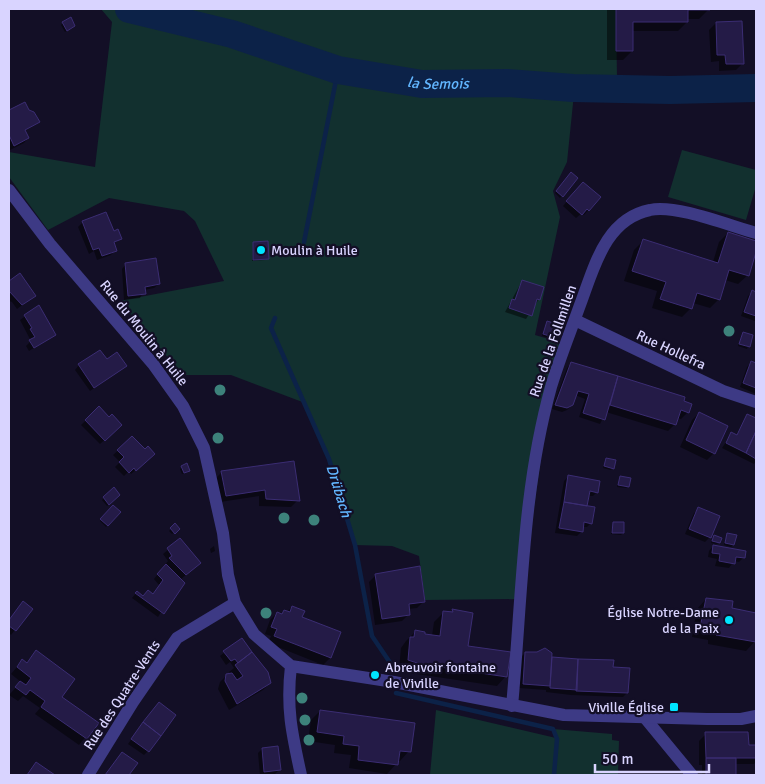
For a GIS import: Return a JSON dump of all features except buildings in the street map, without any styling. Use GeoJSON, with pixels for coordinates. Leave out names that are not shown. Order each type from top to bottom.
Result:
{"type":"FeatureCollection","features":[{"type":"Feature","properties":{"kind":"street","name":"Rue du Moulin à Huile"},"geometry":{"type":"LineString","coordinates":[[9,190],[50,244],[153,364],[182,406],[204,448],[223,533],[228,575],[235,604],[254,634],[291,666]]}},
{"type":"Feature","properties":{"kind":"street","name":"Rue de la Follmillen"},"geometry":{"type":"LineString","coordinates":[[512,706],[525,532],[532,484],[551,387],[601,248],[623,222],[649,210],[663,209],[756,233]]}},
{"type":"Feature","properties":{"kind":"street","name":"Rue Hollefra"},"geometry":{"type":"LineString","coordinates":[[575,320],[714,387],[756,402]]}},
{"type":"Feature","properties":{"kind":"street","name":"Rue des Quatre-Vents"},"geometry":{"type":"LineString","coordinates":[[88,775],[138,694],[177,638],[235,604]]}},
{"type":"Feature","properties":{"kind":"street"},"geometry":{"type":"LineString","coordinates":[[301,775],[289,723],[288,696],[291,666],[394,682],[564,715],[741,719],[756,716]]}},
{"type":"Feature","properties":{"kind":"street"},"geometry":{"type":"LineString","coordinates":[[645,718],[692,775]]}},
{"type":"Feature","properties":{"kind":"green space"},"geometry":{"type":"Polygon","coordinates":[[[101,9],[616,9],[617,79],[575,84],[567,162],[553,191],[560,217],[535,335],[566,344],[551,387],[521,599],[425,600],[419,556],[392,546],[355,545],[329,459],[305,403],[231,375],[183,375],[119,301],[224,281],[195,221],[184,211],[109,198],[48,230],[9,177],[9,152],[95,167],[112,22],[101,9]]]}},
{"type":"Feature","properties":{"kind":"green space"},"geometry":{"type":"Polygon","coordinates":[[[722,81],[756,82],[756,88],[722,89],[722,81]]]}},
{"type":"Feature","properties":{"kind":"green space"},"geometry":{"type":"Polygon","coordinates":[[[682,150],[756,170],[756,186],[746,220],[668,197],[682,150]]]}},
{"type":"Feature","properties":{"kind":"green space"},"geometry":{"type":"Polygon","coordinates":[[[436,710],[556,738],[553,729],[612,734],[612,740],[619,741],[618,775],[430,775],[436,710]]]}},
{"type":"Feature","properties":{"kind":"waterway","name":"la Semois"},"geometry":{"type":"LineString","coordinates":[[129,9],[232,34],[338,70],[422,84],[507,83],[573,88],[670,90],[756,88]]}},
{"type":"Feature","properties":{"kind":"waterway","name":"Drübach"},"geometry":{"type":"LineString","coordinates":[[304,242],[338,70]]}},
{"type":"Feature","properties":{"kind":"waterway","name":"Drübach"},"geometry":{"type":"LineString","coordinates":[[275,318],[271,328],[329,459],[355,545],[372,636],[393,667]]}},
{"type":"Feature","properties":{"kind":"waterway","name":"Drübach"},"geometry":{"type":"LineString","coordinates":[[396,693],[553,729],[557,739],[554,775]]}},
{"type":"Feature","properties":{"kind":"place","name":"Moulin à Huile"},"geometry":{"type":"Point","coordinates":[261,250]}},
{"type":"Feature","properties":{"kind":"place","name":"Église Notre-Dame de la Paix"},"geometry":{"type":"Point","coordinates":[729,620]}},
{"type":"Feature","properties":{"kind":"place","name":"Abreuvoir fontaine de Viville"},"geometry":{"type":"Point","coordinates":[375,675]}},
{"type":"Feature","properties":{"kind":"place","name":"Viville Église"},"geometry":{"type":"Point","coordinates":[674,707]}}]}
